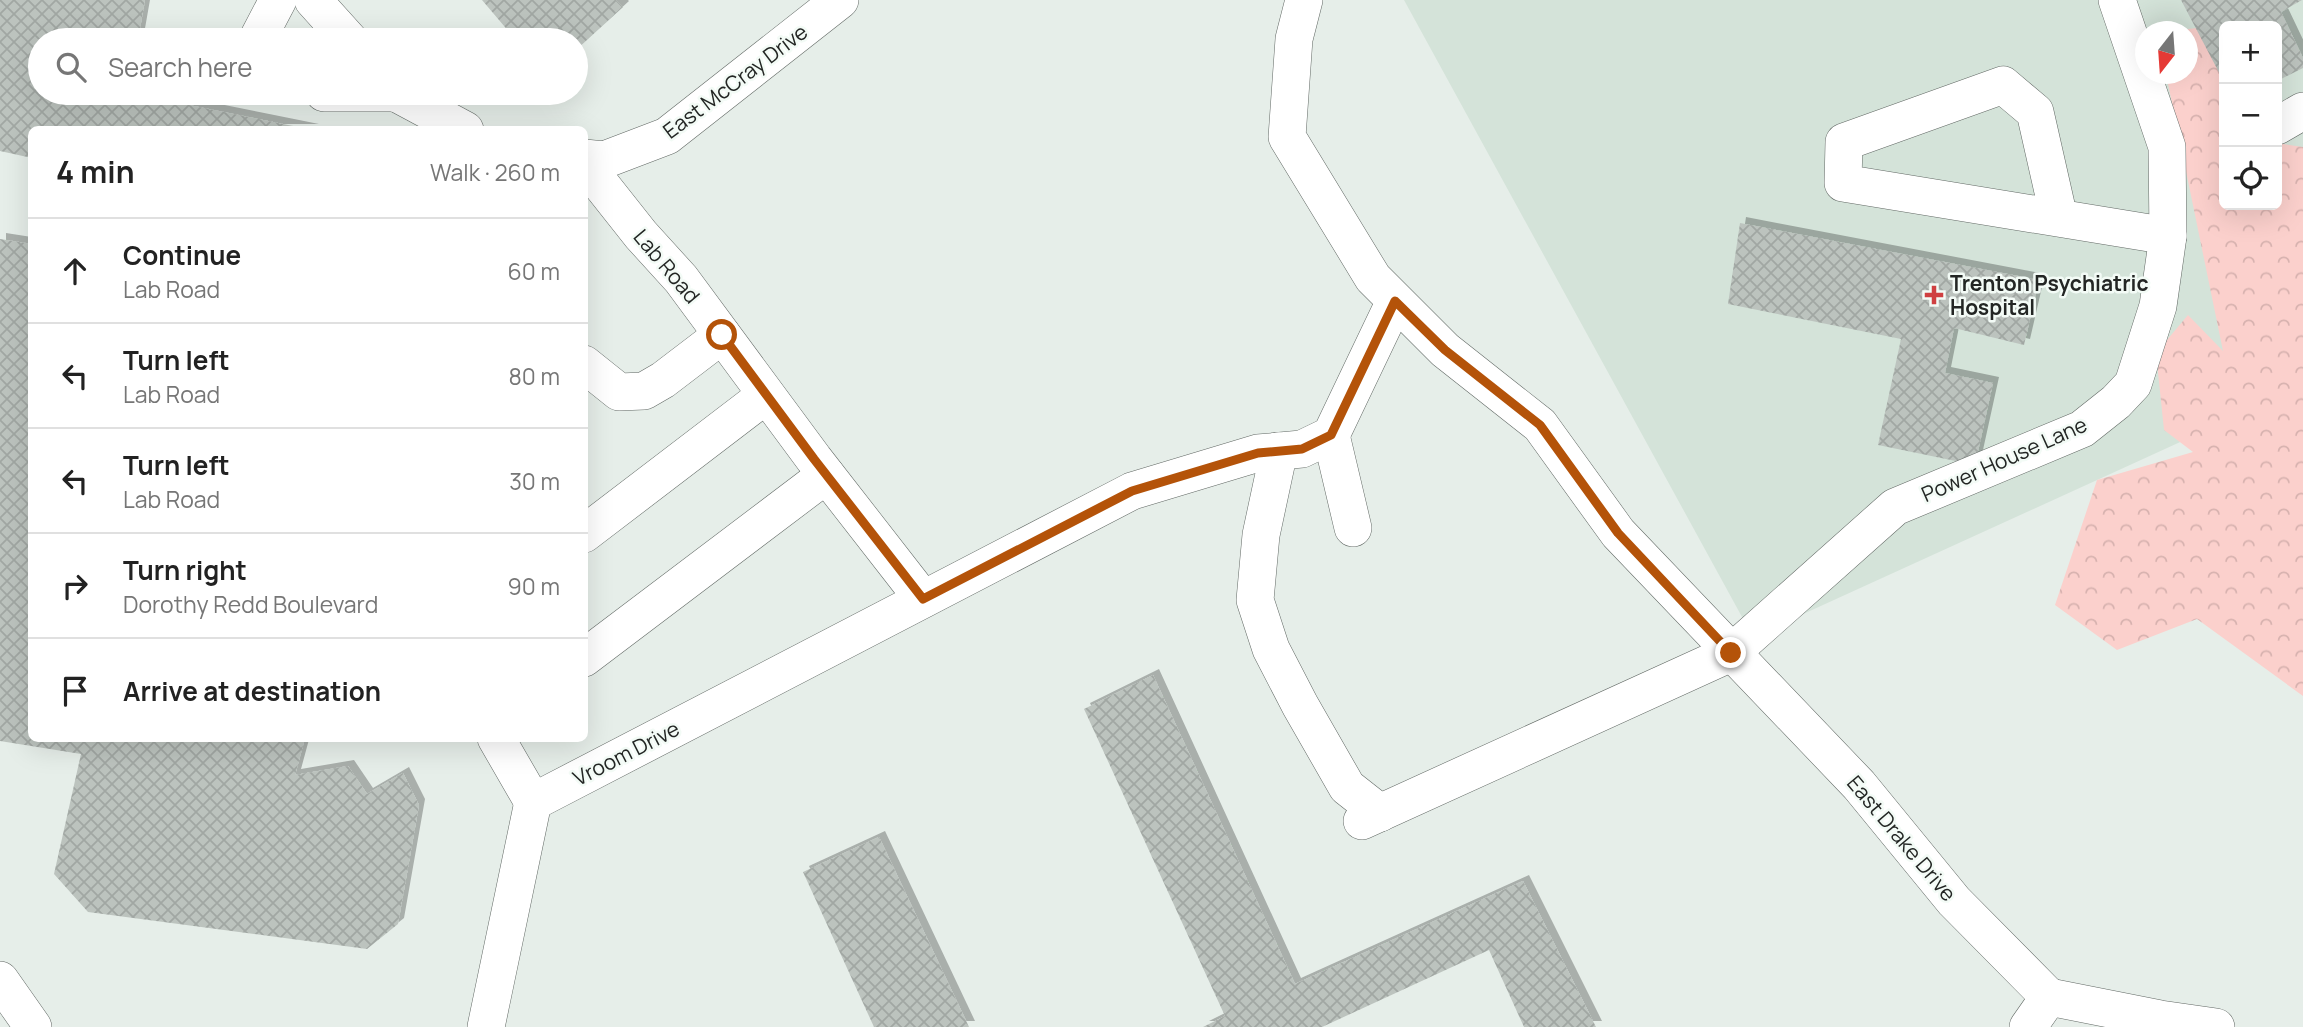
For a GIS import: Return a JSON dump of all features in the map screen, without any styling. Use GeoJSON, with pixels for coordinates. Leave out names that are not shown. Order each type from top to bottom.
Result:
{"type":"FeatureCollection","features":[{"type":"Feature","properties":{"kind":"street"},"geometry":{"type":"LineString","coordinates":[[263,28],[278,0]]}},
{"type":"Feature","properties":{"kind":"street"},"geometry":{"type":"LineString","coordinates":[[313,0],[338,28]]}},
{"type":"Feature","properties":{"kind":"street","name":"East McCray Drive"},"geometry":{"type":"LineString","coordinates":[[588,161],[604,160],[667,136],[840,0]]}},
{"type":"Feature","properties":{"kind":"street","name":"East Drake Drive"},"geometry":{"type":"LineString","coordinates":[[1304,0],[1294,39],[1287,137],[1373,278],[1445,350],[1540,425],[1618,533],[1859,785],[1954,901],[2049,997],[2072,1027]]}},
{"type":"Feature","properties":{"kind":"street","name":"Power House Lane"},"geometry":{"type":"LineString","coordinates":[[1279,451],[1261,536],[1255,600],[1272,649],[1300,705],[1347,787],[1371,817],[1731,653],[1895,507],[2082,429],[2116,402],[2133,384],[2158,306],[2168,236],[2167,147],[2117,0]]}},
{"type":"Feature","properties":{"kind":"street"},"geometry":{"type":"LineString","coordinates":[[2059,218],[2035,112],[2003,85],[1844,142],[1843,183],[2168,236]]}},
{"type":"Feature","properties":{"kind":"street"},"geometry":{"type":"LineString","coordinates":[[418,105],[458,126]]}},
{"type":"Feature","properties":{"kind":"street"},"geometry":{"type":"LineString","coordinates":[[2282,123],[2303,111]]}},
{"type":"Feature","properties":{"kind":"street","name":"Lab Road"},"geometry":{"type":"LineString","coordinates":[[588,166],[641,235],[681,279],[826,475],[923,599]]}},
{"type":"Feature","properties":{"kind":"street"},"geometry":{"type":"LineString","coordinates":[[923,599],[1132,491],[1258,453],[1302,449],[1331,435],[1395,301]]}},
{"type":"Feature","properties":{"kind":"street"},"geometry":{"type":"LineString","coordinates":[[588,368],[619,392],[644,391],[663,380],[722,335]]}},
{"type":"Feature","properties":{"kind":"street"},"geometry":{"type":"LineString","coordinates":[[588,531],[766,395]]}},
{"type":"Feature","properties":{"kind":"street"},"geometry":{"type":"LineString","coordinates":[[1331,435],[1353,528]]}},
{"type":"Feature","properties":{"kind":"street"},"geometry":{"type":"LineString","coordinates":[[588,655],[826,475]]}},
{"type":"Feature","properties":{"kind":"street","name":"Vroom Drive"},"geometry":{"type":"LineString","coordinates":[[533,802],[923,599]]}},
{"type":"Feature","properties":{"kind":"street"},"geometry":{"type":"LineString","coordinates":[[486,1027],[533,802],[498,742]]}},
{"type":"Feature","properties":{"kind":"street"},"geometry":{"type":"LineString","coordinates":[[0,980],[33,1027]]}},
{"type":"Feature","properties":{"kind":"street"},"geometry":{"type":"LineString","coordinates":[[2028,1027],[2049,997],[2216,1027]]}},
{"type":"Feature","properties":{"kind":"shaded area","name":"Trenton Psychiatric Hospital"},"geometry":{"type":"Polygon","coordinates":[[[1404,0],[2303,0],[2303,386],[1753,637],[1404,0]]]}},
{"type":"Feature","properties":{"kind":"green space"},"geometry":{"type":"Polygon","coordinates":[[[2219,26],[2219,210],[2282,210],[2282,144],[2303,147],[2303,696],[2197,619],[2117,650],[2055,605],[2097,480],[2193,452],[2164,430],[2156,353],[2188,315],[2223,351],[2168,84],[2198,84],[2198,28],[2219,26]]]}},
{"type":"Feature","properties":{"kind":"building"},"geometry":{"type":"Polygon","coordinates":[[[0,0],[145,0],[140,28],[28,28],[28,105],[189,105],[293,126],[28,126],[28,157],[0,151],[0,0]]]}},
{"type":"Feature","properties":{"kind":"building"},"geometry":{"type":"Polygon","coordinates":[[[482,0],[616,0],[623,7],[588,39],[588,28],[506,28],[482,0]]]}},
{"type":"Feature","properties":{"kind":"building"},"geometry":{"type":"Polygon","coordinates":[[[2181,0],[2302,0],[2281,12],[2303,58],[2303,68],[2282,78],[2282,21],[2219,21],[2219,72],[2198,32],[2198,21],[2192,21],[2181,0]]]}},
{"type":"Feature","properties":{"kind":"building"},"geometry":{"type":"Polygon","coordinates":[[[1740,223],[2039,280],[2024,345],[1954,328],[1945,373],[1993,383],[1975,465],[1878,445],[1901,339],[1728,304],[1740,223]]]}},
{"type":"Feature","properties":{"kind":"building"},"geometry":{"type":"Polygon","coordinates":[[[0,239],[28,243],[28,742],[304,742],[295,775],[348,766],[367,794],[403,773],[419,805],[398,924],[367,949],[88,912],[54,874],[81,754],[0,741],[0,239]]]}},
{"type":"Feature","properties":{"kind":"building"},"geometry":{"type":"Polygon","coordinates":[[[1153,675],[1295,984],[1523,881],[1596,1027],[1524,1027],[1489,950],[1322,1027],[1203,1027],[1225,1016],[1084,709],[1153,675]]]}},
{"type":"Feature","properties":{"kind":"building"},"geometry":{"type":"Polygon","coordinates":[[[879,837],[969,1027],[874,1027],[803,872],[879,837]]]}},
{"type":"Feature","properties":{"kind":"place","name":"Trenton Psychiatric Hospital"},"geometry":{"type":"Point","coordinates":[1934,295]}},
{"type":"Feature","properties":{"kind":"route"},"geometry":{"type":"LineString","coordinates":[[722,335],[923,599],[1132,491],[1258,453],[1302,449],[1331,435],[1395,301],[1445,350],[1540,425],[1618,533],[1731,653]]}}]}
